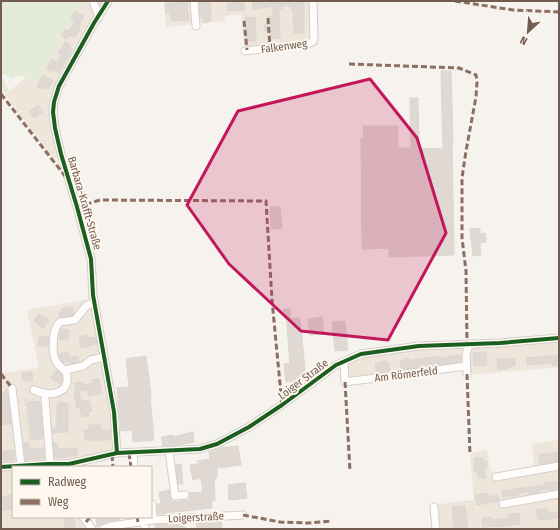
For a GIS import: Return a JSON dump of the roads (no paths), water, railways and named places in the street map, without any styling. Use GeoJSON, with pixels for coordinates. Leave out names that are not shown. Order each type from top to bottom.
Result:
{"type":"FeatureCollection","features":[{"type":"Feature","properties":{"kind":"street"},"geometry":{"type":"LineString","coordinates":[[93,1],[98,17]]}},
{"type":"Feature","properties":{"kind":"street","name":"Barbara-Krafft-Straße"},"geometry":{"type":"LineString","coordinates":[[108,1],[63,79],[55,97],[54,119],[61,154],[92,264],[92,289],[116,421],[117,453]]}},
{"type":"Feature","properties":{"kind":"street"},"geometry":{"type":"LineString","coordinates":[[194,1],[196,26]]}},
{"type":"Feature","properties":{"kind":"street","name":"Falkenweg"},"geometry":{"type":"LineString","coordinates":[[245,51],[308,44],[312,42],[314,39],[313,4]]}},
{"type":"Feature","properties":{"kind":"street"},"geometry":{"type":"LineString","coordinates":[[35,390],[40,393],[48,394],[60,392],[64,388],[68,378],[66,370],[57,364],[54,346],[55,329],[60,322],[75,320],[86,306],[94,302]]}},
{"type":"Feature","properties":{"kind":"street","name":"Loiger Straße"},"geometry":{"type":"LineString","coordinates":[[14,466],[50,464],[69,465],[117,453],[200,449],[217,444],[243,430],[282,405],[336,365],[361,354],[419,346],[534,341],[559,338]]}},
{"type":"Feature","properties":{"kind":"street","name":"Am Römerfeld"},"geometry":{"type":"LineString","coordinates":[[344,361],[345,382],[467,370],[466,355],[469,344]]}},
{"type":"Feature","properties":{"kind":"street"},"geometry":{"type":"LineString","coordinates":[[66,370],[83,366],[91,360],[104,357]]}},
{"type":"Feature","properties":{"kind":"street"},"geometry":{"type":"LineString","coordinates":[[12,388],[26,465]]}},
{"type":"Feature","properties":{"kind":"street"},"geometry":{"type":"LineString","coordinates":[[45,399],[50,464]]}},
{"type":"Feature","properties":{"kind":"street"},"geometry":{"type":"LineString","coordinates":[[24,449],[26,465]]}},
{"type":"Feature","properties":{"kind":"street"},"geometry":{"type":"LineString","coordinates":[[169,451],[175,496],[185,495]]}},
{"type":"Feature","properties":{"kind":"street"},"geometry":{"type":"LineString","coordinates":[[133,453],[134,466]]}},
{"type":"Feature","properties":{"kind":"street","name":"Loiger Straße"},"geometry":{"type":"LineString","coordinates":[[1,467],[12,466]]}},
{"type":"Feature","properties":{"kind":"street"},"geometry":{"type":"LineString","coordinates":[[496,476],[559,466]]}},
{"type":"Feature","properties":{"kind":"street"},"geometry":{"type":"LineString","coordinates":[[503,504],[559,494]]}},
{"type":"Feature","properties":{"kind":"street"},"geometry":{"type":"LineString","coordinates":[[152,504],[153,520]]}},
{"type":"Feature","properties":{"kind":"street"},"geometry":{"type":"LineString","coordinates":[[434,507],[436,529]]}},
{"type":"Feature","properties":{"kind":"street","name":"Loigerstraße"},"geometry":{"type":"LineString","coordinates":[[103,529],[142,520],[243,515]]}},
{"type":"Feature","properties":{"kind":"street"},"geometry":{"type":"LineString","coordinates":[[84,518],[92,529]]}},
{"type":"Feature","properties":{"kind":"street"},"geometry":{"type":"LineString","coordinates":[[142,520],[145,529]]}}]}
